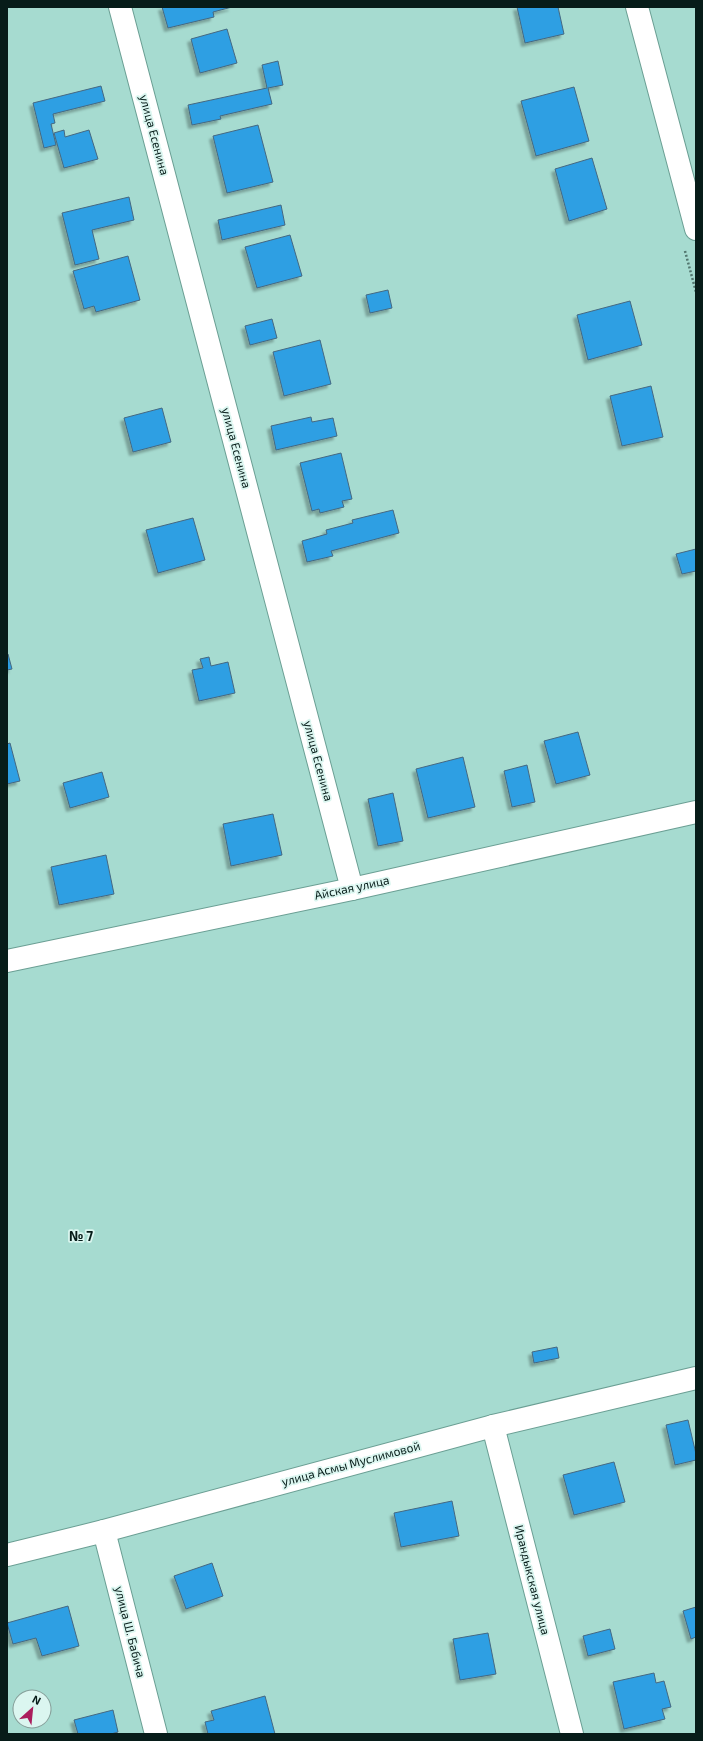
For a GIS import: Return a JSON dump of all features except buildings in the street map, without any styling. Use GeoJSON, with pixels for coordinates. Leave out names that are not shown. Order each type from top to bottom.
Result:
{"type":"FeatureCollection","features":[{"type":"Feature","properties":{"kind":"street","name":"улица Есенина"},"geometry":{"type":"LineString","coordinates":[[120,7],[352,889]]}},
{"type":"Feature","properties":{"kind":"street"},"geometry":{"type":"LineString","coordinates":[[638,7],[696,229]]}},
{"type":"Feature","properties":{"kind":"street","name":"Айская улица"},"geometry":{"type":"LineString","coordinates":[[7,961],[352,889],[696,812]]}},
{"type":"Feature","properties":{"kind":"street","name":"улица Асмы Муслимовой"},"geometry":{"type":"LineString","coordinates":[[7,1555],[104,1531],[493,1426],[696,1378]]}},
{"type":"Feature","properties":{"kind":"street","name":"Ирандыкская улица"},"geometry":{"type":"LineString","coordinates":[[493,1426],[572,1734]]}},
{"type":"Feature","properties":{"kind":"street","name":"улица Ш. Бабича"},"geometry":{"type":"LineString","coordinates":[[104,1531],[156,1734]]}},
{"type":"Feature","properties":{"kind":"district","name":"№ 7"},"geometry":{"type":"Point","coordinates":[81,1236]}}]}
